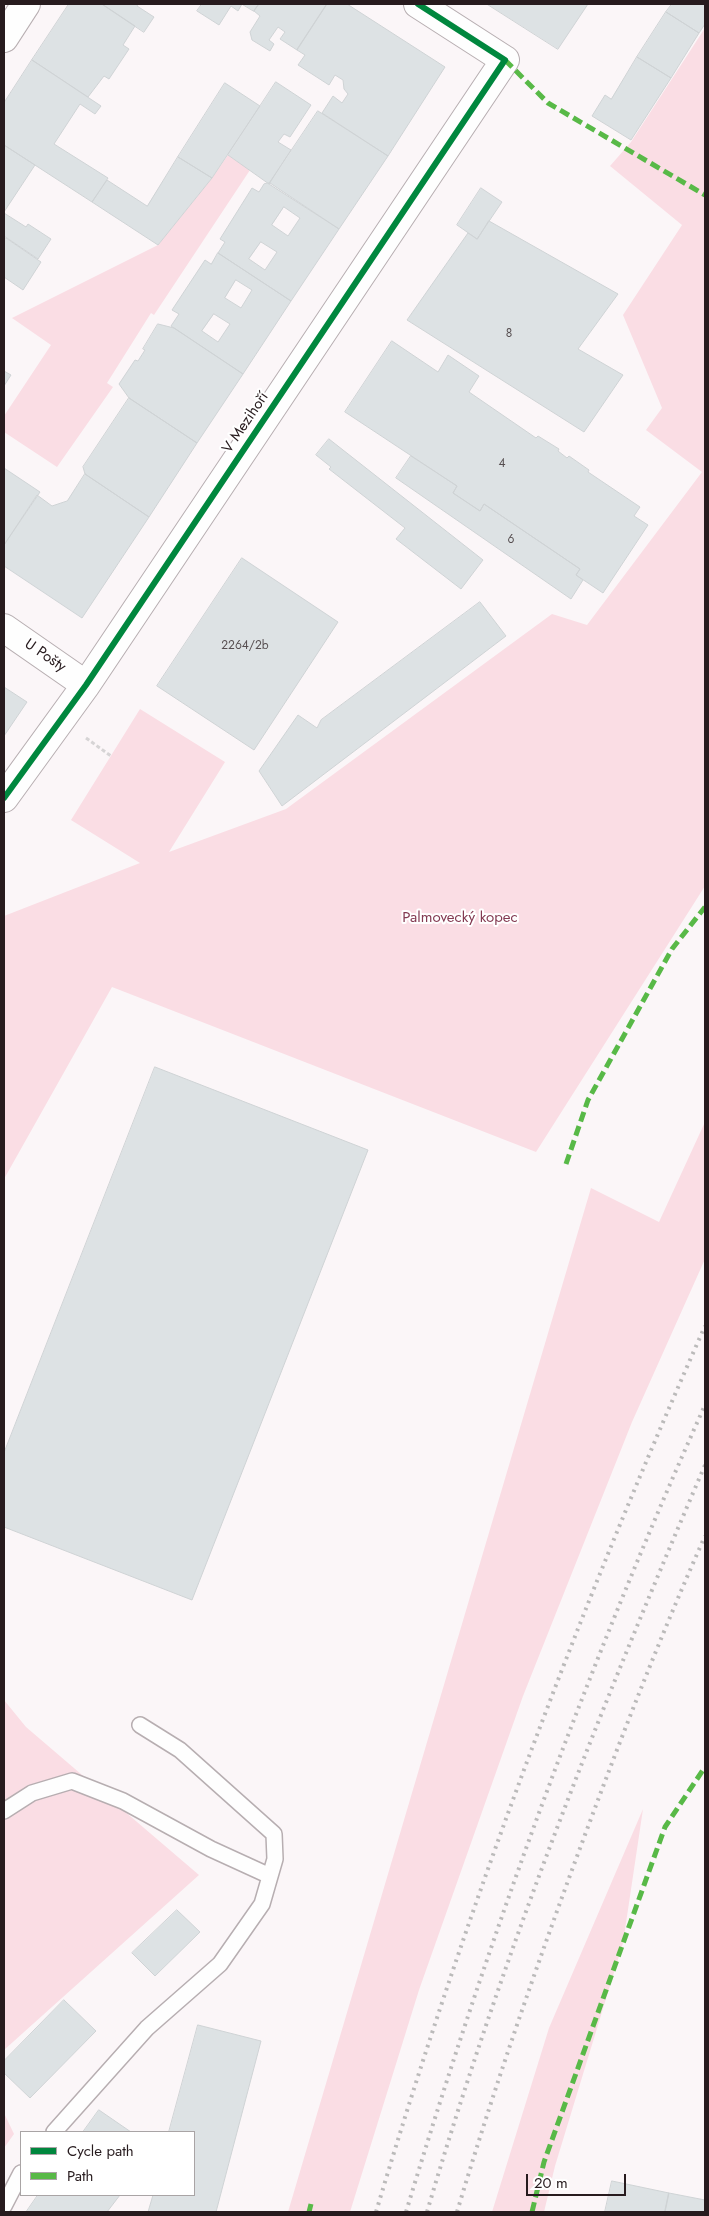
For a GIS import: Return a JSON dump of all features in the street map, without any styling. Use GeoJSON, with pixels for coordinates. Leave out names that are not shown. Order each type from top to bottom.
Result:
{"type":"FeatureCollection","features":[{"type":"Feature","properties":{"kind":"street"},"geometry":{"type":"LineString","coordinates":[[4,38],[26,4]]}},
{"type":"Feature","properties":{"kind":"street","name":"V Mezihoří"},"geometry":{"type":"LineString","coordinates":[[4,798],[86,684],[505,60],[418,4]]}},
{"type":"Feature","properties":{"kind":"street","name":"U Pošty"},"geometry":{"type":"LineString","coordinates":[[4,628],[86,684]]}},
{"type":"Feature","properties":{"kind":"lane"},"geometry":{"type":"LineString","coordinates":[[55,2131],[148,2028],[220,1964],[262,1904],[275,1859],[274,1834],[180,1750],[140,1725]]}},
{"type":"Feature","properties":{"kind":"lane"},"geometry":{"type":"LineString","coordinates":[[4,1812],[32,1793],[72,1781],[124,1801],[211,1849],[270,1876]]}},
{"type":"Feature","properties":{"kind":"lane"},"geometry":{"type":"LineString","coordinates":[[4,2206],[20,2175]]}},
{"type":"Feature","properties":{"kind":"path"},"geometry":{"type":"LineString","coordinates":[[79,733],[111,756]]}},
{"type":"Feature","properties":{"kind":"green space","name":"Palmovecký kopec"},"geometry":{"type":"Polygon","coordinates":[[[705,28],[705,886],[536,1152],[112,987],[4,1179],[4,916],[140,863],[71,820],[140,709],[225,762],[169,852],[286,809],[552,614],[587,625],[702,472],[646,430],[662,408],[623,315],[682,225],[610,166],[631,142],[705,28]]]}},
{"type":"Feature","properties":{"kind":"green space"},"geometry":{"type":"Polygon","coordinates":[[[228,155],[250,170],[154,315],[151,313],[107,383],[113,387],[57,467],[4,432],[4,416],[51,345],[12,318],[158,245],[228,155]]]}},
{"type":"Feature","properties":{"kind":"green space"},"geometry":{"type":"Polygon","coordinates":[[[705,1122],[705,1259],[632,1422],[523,1696],[419,1990],[350,2212],[288,2212],[591,1188],[659,1222],[705,1122]]]}},
{"type":"Feature","properties":{"kind":"green space"},"geometry":{"type":"Polygon","coordinates":[[[4,1700],[26,1727],[199,1875],[4,2050],[4,1700]]]}},
{"type":"Feature","properties":{"kind":"green space"},"geometry":{"type":"Polygon","coordinates":[[[643,1809],[623,1943],[555,2166],[544,2212],[492,2212],[549,2028],[643,1809]]]}},
{"type":"Feature","properties":{"kind":"green space"},"geometry":{"type":"Polygon","coordinates":[[[4,2113],[14,2134],[4,2148],[4,2113]]]}},
{"type":"Feature","properties":{"kind":"building"},"geometry":{"type":"Polygon","coordinates":[[[69,4],[102,4],[135,26],[123,45],[129,49],[109,79],[104,76],[88,97],[32,60],[69,4]]]}},
{"type":"Feature","properties":{"kind":"building"},"geometry":{"type":"Polygon","coordinates":[[[102,4],[138,4],[137,6],[154,17],[144,32],[102,4]]]}},
{"type":"Feature","properties":{"kind":"building"},"geometry":{"type":"Polygon","coordinates":[[[202,4],[242,4],[238,11],[231,6],[219,25],[197,11],[202,4]]]}},
{"type":"Feature","properties":{"kind":"building"},"geometry":{"type":"Polygon","coordinates":[[[242,4],[259,4],[254,11],[242,4]]]}},
{"type":"Feature","properties":{"kind":"building"},"geometry":{"type":"Polygon","coordinates":[[[259,4],[327,4],[297,50],[280,39],[285,32],[278,27],[269,40],[274,44],[270,51],[252,40],[250,32],[260,16],[254,11],[259,4]]]}},
{"type":"Feature","properties":{"kind":"building"},"geometry":{"type":"Polygon","coordinates":[[[327,4],[347,4],[445,67],[388,156],[322,113],[333,96],[342,103],[348,94],[344,89],[343,80],[335,75],[329,85],[298,65],[305,55],[297,50],[327,4]]]}},
{"type":"Feature","properties":{"kind":"building"},"geometry":{"type":"Polygon","coordinates":[[[487,4],[588,4],[558,49],[487,4]]]}},
{"type":"Feature","properties":{"kind":"building"},"geometry":{"type":"Polygon","coordinates":[[[672,4],[705,4],[705,24],[699,33],[666,12],[672,4]]]}},
{"type":"Feature","properties":{"kind":"building"},"geometry":{"type":"Polygon","coordinates":[[[666,12],[699,33],[671,78],[637,57],[666,12]]]}},
{"type":"Feature","properties":{"kind":"building"},"geometry":{"type":"Polygon","coordinates":[[[637,57],[671,78],[631,140],[592,116],[605,95],[611,99],[637,57]]]}},
{"type":"Feature","properties":{"kind":"building"},"geometry":{"type":"Polygon","coordinates":[[[32,60],[101,106],[95,114],[80,104],[54,144],[108,178],[92,202],[4,145],[4,103],[32,60]]]}},
{"type":"Feature","properties":{"kind":"building"},"geometry":{"type":"Polygon","coordinates":[[[276,82],[311,105],[290,137],[284,134],[278,142],[291,150],[269,184],[228,155],[276,82]]]}},
{"type":"Feature","properties":{"kind":"building"},"geometry":{"type":"Polygon","coordinates":[[[225,83],[260,106],[212,178],[178,157],[225,83]]]}},
{"type":"Feature","properties":{"kind":"building"},"geometry":{"type":"Polygon","coordinates":[[[318,111],[388,156],[339,229],[269,184],[318,111]]]}},
{"type":"Feature","properties":{"kind":"building"},"geometry":{"type":"Polygon","coordinates":[[[4,145],[35,165],[4,212],[4,145]]]}},
{"type":"Feature","properties":{"kind":"building"},"geometry":{"type":"Polygon","coordinates":[[[178,157],[212,178],[158,245],[92,202],[107,180],[147,206],[178,157]]]}},
{"type":"Feature","properties":{"kind":"building"},"geometry":{"type":"Polygon","coordinates":[[[270,183],[339,229],[291,301],[218,253],[225,242],[220,239],[252,188],[259,192],[264,184],[270,183]],[[284,207],[272,225],[288,236],[300,218],[284,207]],[[261,242],[249,259],[265,270],[277,252],[261,242]]]}},
{"type":"Feature","properties":{"kind":"building"},"geometry":{"type":"Polygon","coordinates":[[[481,188],[502,202],[477,239],[457,225],[481,188]]]}},
{"type":"Feature","properties":{"kind":"building"},"geometry":{"type":"Polygon","coordinates":[[[4,213],[26,227],[28,224],[51,239],[38,259],[4,236],[4,213]]]}},
{"type":"Feature","properties":{"kind":"building"},"geometry":{"type":"Polygon","coordinates":[[[489,221],[618,294],[578,349],[623,375],[584,432],[407,320],[468,233],[477,239],[489,221]]]}},
{"type":"Feature","properties":{"kind":"building"},"geometry":{"type":"Polygon","coordinates":[[[6,238],[41,262],[23,290],[4,277],[4,241],[6,238]]]}},
{"type":"Feature","properties":{"kind":"building"},"geometry":{"type":"Polygon","coordinates":[[[218,253],[291,301],[243,374],[171,326],[179,314],[172,310],[205,260],[211,264],[218,253]],[[236,280],[225,298],[241,308],[252,290],[236,280]],[[214,314],[202,331],[218,342],[230,324],[214,314]]]}},
{"type":"Feature","properties":{"kind":"building"},"geometry":{"type":"Polygon","coordinates":[[[158,324],[174,328],[243,374],[197,443],[129,398],[119,384],[135,360],[138,361],[158,324]]]}},
{"type":"Feature","properties":{"kind":"building"},"geometry":{"type":"Polygon","coordinates":[[[392,341],[438,372],[448,355],[479,376],[469,392],[536,438],[538,436],[559,449],[558,451],[567,458],[569,456],[589,470],[588,472],[640,507],[634,516],[648,525],[603,593],[576,575],[580,569],[484,504],[480,511],[453,493],[457,486],[345,412],[392,341]]]}},
{"type":"Feature","properties":{"kind":"building"},"geometry":{"type":"Polygon","coordinates":[[[4,371],[11,375],[4,386],[4,371]]]}},
{"type":"Feature","properties":{"kind":"building"},"geometry":{"type":"Polygon","coordinates":[[[129,398],[197,443],[149,517],[85,474],[83,467],[129,398]]]}},
{"type":"Feature","properties":{"kind":"building"},"geometry":{"type":"Polygon","coordinates":[[[329,439],[483,560],[461,589],[396,539],[405,528],[329,469],[331,467],[316,455],[329,439]]]}},
{"type":"Feature","properties":{"kind":"building"},"geometry":{"type":"Polygon","coordinates":[[[411,456],[457,486],[453,493],[480,511],[484,504],[580,569],[576,575],[583,580],[571,599],[396,478],[411,456]]]}},
{"type":"Feature","properties":{"kind":"building"},"geometry":{"type":"Polygon","coordinates":[[[4,468],[40,492],[4,545],[4,468]]]}},
{"type":"Feature","properties":{"kind":"building"},"geometry":{"type":"Polygon","coordinates":[[[85,474],[149,517],[82,618],[4,566],[4,545],[37,495],[52,506],[67,501],[85,474]]]}},
{"type":"Feature","properties":{"kind":"building"},"geometry":{"type":"Polygon","coordinates":[[[242,558],[338,622],[254,750],[157,686],[242,558]]]}},
{"type":"Feature","properties":{"kind":"building"},"geometry":{"type":"Polygon","coordinates":[[[480,602],[506,636],[282,806],[259,771],[298,715],[317,728],[321,720],[480,602]]]}},
{"type":"Feature","properties":{"kind":"building"},"geometry":{"type":"Polygon","coordinates":[[[4,687],[27,702],[4,736],[4,687]]]}},
{"type":"Feature","properties":{"kind":"building"},"geometry":{"type":"Polygon","coordinates":[[[155,1067],[368,1150],[192,1600],[4,1527],[4,1453],[155,1067]]]}},
{"type":"Feature","properties":{"kind":"building"},"geometry":{"type":"Polygon","coordinates":[[[177,1910],[200,1932],[155,1976],[132,1953],[177,1910]]]}},
{"type":"Feature","properties":{"kind":"building"},"geometry":{"type":"Polygon","coordinates":[[[64,2000],[96,2031],[30,2098],[4,2073],[4,2061],[64,2000]]]}},
{"type":"Feature","properties":{"kind":"building"},"geometry":{"type":"Polygon","coordinates":[[[198,2025],[261,2041],[216,2212],[148,2212],[153,2196],[195,2196],[195,2131],[169,2131],[198,2025]]]}},
{"type":"Feature","properties":{"kind":"building"},"geometry":{"type":"Polygon","coordinates":[[[99,2110],[130,2131],[84,2131],[99,2110]]]}},
{"type":"Feature","properties":{"kind":"building"},"geometry":{"type":"Polygon","coordinates":[[[612,2181],[669,2193],[665,2212],[605,2212],[612,2181]]]}},
{"type":"Feature","properties":{"kind":"building"},"geometry":{"type":"Polygon","coordinates":[[[669,2193],[705,2200],[705,2212],[665,2212],[669,2193]]]}},
{"type":"Feature","properties":{"kind":"building"},"geometry":{"type":"Polygon","coordinates":[[[37,2196],[119,2196],[107,2212],[27,2211],[37,2196]]]}},
{"type":"Feature","properties":{"kind":"railway"},"geometry":{"type":"LineString","coordinates":[[376,2212],[447,1987],[526,1764],[612,1543],[705,1326]]}},
{"type":"Feature","properties":{"kind":"railway"},"geometry":{"type":"LineString","coordinates":[[406,2212],[471,2007],[542,1804],[620,1603],[705,1405]]}},
{"type":"Feature","properties":{"kind":"railway"},"geometry":{"type":"LineString","coordinates":[[427,2212],[456,2116],[520,1927],[591,1741],[705,1465]]}},
{"type":"Feature","properties":{"kind":"railway"},"geometry":{"type":"LineString","coordinates":[[457,2212],[504,2062],[574,1865],[646,1675],[705,1536]]}},
{"type":"Feature","properties":{"kind":"marked path"},"geometry":{"type":"LineString","coordinates":[[505,60],[548,103],[705,195]]}},
{"type":"Feature","properties":{"kind":"marked path"},"geometry":{"type":"LineString","coordinates":[[566,1164],[588,1100],[672,949],[705,907]]}},
{"type":"Feature","properties":{"kind":"marked path"},"geometry":{"type":"LineString","coordinates":[[532,2212],[544,2162],[665,1827],[705,1767]]}},
{"type":"Feature","properties":{"kind":"marked path"},"geometry":{"type":"LineString","coordinates":[[309,2212],[311,2204]]}},
{"type":"Feature","properties":{"kind":"cycle path"},"geometry":{"type":"LineString","coordinates":[[4,798],[86,685],[505,60],[418,4]]}}]}
